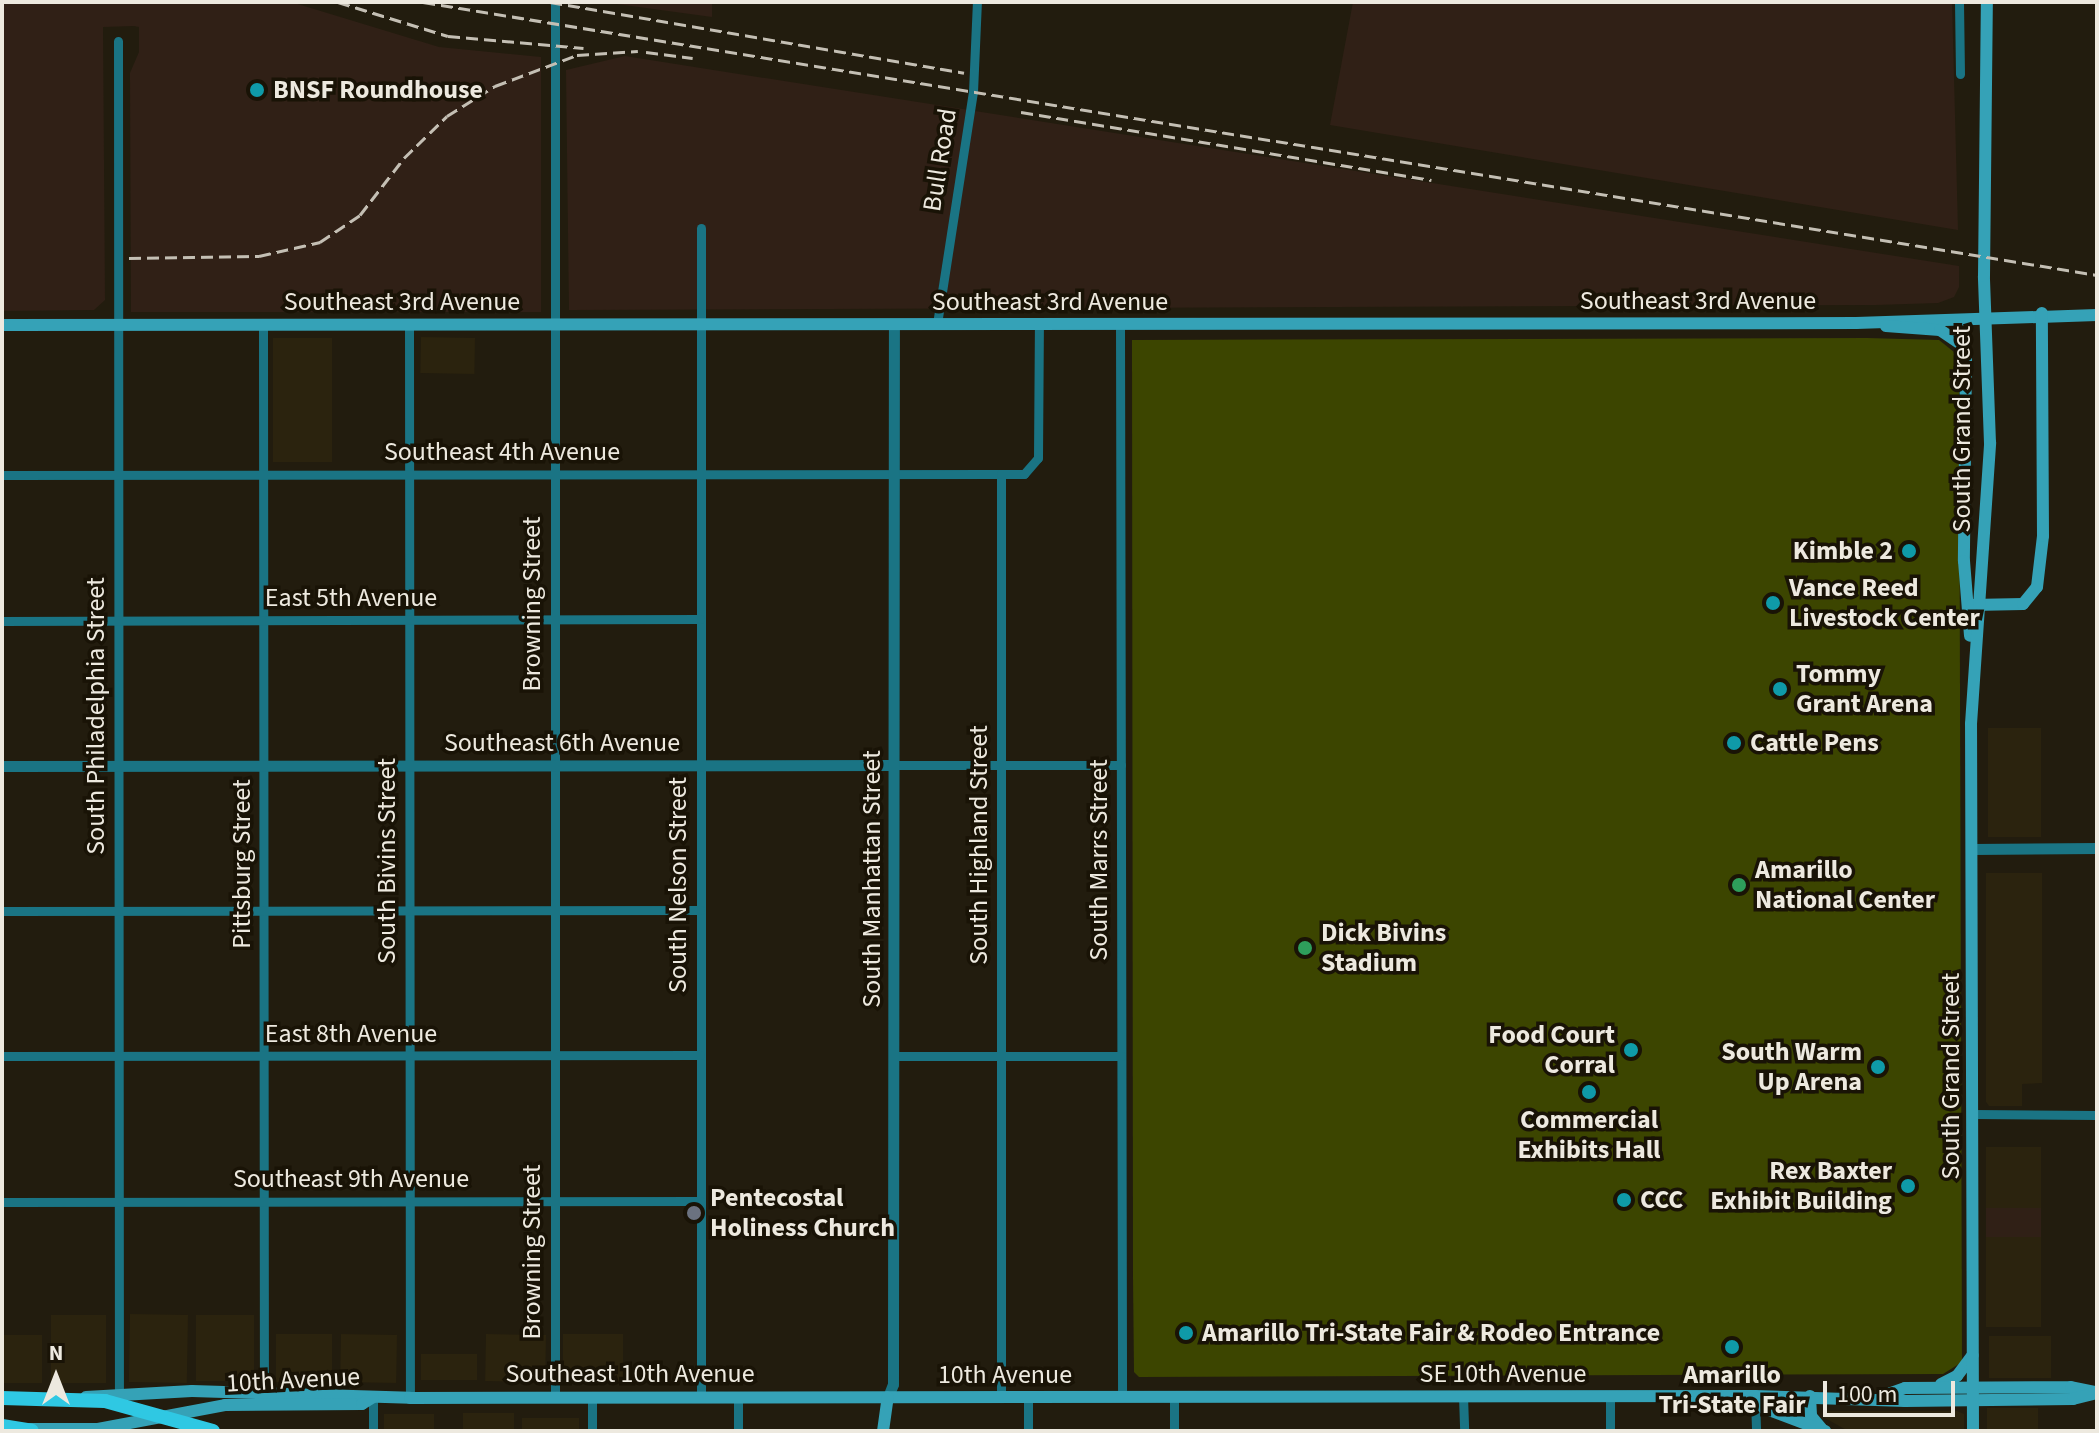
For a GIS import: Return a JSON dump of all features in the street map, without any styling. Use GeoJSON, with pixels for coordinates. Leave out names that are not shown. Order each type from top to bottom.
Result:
{"type":"FeatureCollection","features":[{"type":"Feature","properties":{"kind":"main road","name":"South Grand Street"},"geometry":{"type":"LineString","coordinates":[[1973,1431],[1973,656],[1990,443],[1985,367],[1987,2]]}},
{"type":"Feature","properties":{"kind":"main road","name":"Southeast 3rd Avenue"},"geometry":{"type":"LineString","coordinates":[[2,325],[1872,322],[2042,313],[2097,315]]}},
{"type":"Feature","properties":{"kind":"main road"},"geometry":{"type":"LineString","coordinates":[[1965,597],[1979,607],[2023,604],[2037,587],[2043,536],[2042,313]]}},
{"type":"Feature","properties":{"kind":"main road"},"geometry":{"type":"LineString","coordinates":[[1872,322],[1907,330],[1940,330],[1961,344],[1966,357],[1965,597],[1973,656]]}},
{"type":"Feature","properties":{"kind":"main road"},"geometry":{"type":"LineString","coordinates":[[1927,1388],[1957,1376],[1973,1355]]}},
{"type":"Feature","properties":{"kind":"main road"},"geometry":{"type":"LineString","coordinates":[[1756,1400],[1810,1396],[1973,1394],[2071,1387],[2097,1393]]}},
{"type":"Feature","properties":{"kind":"main road"},"geometry":{"type":"LineString","coordinates":[[1883,1396],[1905,1388],[1973,1394]]}},
{"type":"Feature","properties":{"kind":"main road","name":"10th Avenue"},"geometry":{"type":"LineString","coordinates":[[79,1398],[119,1391],[362,1404],[373,1397]]}},
{"type":"Feature","properties":{"kind":"main road","name":"SE 10th Avenue"},"geometry":{"type":"LineString","coordinates":[[1122,1397],[1727,1396],[1756,1400]]}},
{"type":"Feature","properties":{"kind":"main road"},"geometry":{"type":"LineString","coordinates":[[1810,1396],[1811,1416],[1824,1430]]}},
{"type":"Feature","properties":{"kind":"main road","name":"Southeast 10th Avenue"},"geometry":{"type":"LineString","coordinates":[[373,1397],[888,1397]]}},
{"type":"Feature","properties":{"kind":"main road","name":"10th Avenue"},"geometry":{"type":"LineString","coordinates":[[888,1397],[1122,1397]]}},
{"type":"Feature","properties":{"kind":"main road","name":"South Manhattan Street"},"geometry":{"type":"LineString","coordinates":[[883,1431],[888,1397]]}},
{"type":"Feature","properties":{"kind":"main road"},"geometry":{"type":"LineString","coordinates":[[2,1398],[79,1398],[166,1416],[213,1431]]}},
{"type":"Feature","properties":{"kind":"main road","name":"10th Avenue"},"geometry":{"type":"LineString","coordinates":[[17,1428],[98,1429],[264,1398]]}},
{"type":"Feature","properties":{"kind":"main road"},"geometry":{"type":"LineString","coordinates":[[1756,1400],[1824,1430]]}},
{"type":"Feature","properties":{"kind":"street","name":"Browning Street"},"geometry":{"type":"LineString","coordinates":[[555,2],[555,1398]]}},
{"type":"Feature","properties":{"kind":"street","name":"Bull Road"},"geometry":{"type":"LineString","coordinates":[[937,324],[973,92],[977,2]]}},
{"type":"Feature","properties":{"kind":"street"},"geometry":{"type":"LineString","coordinates":[[1959,2],[1960,74]]}},
{"type":"Feature","properties":{"kind":"street","name":"South Philadelphia Street"},"geometry":{"type":"LineString","coordinates":[[118,41],[119,1391]]}},
{"type":"Feature","properties":{"kind":"street","name":"South Nelson Street"},"geometry":{"type":"LineString","coordinates":[[701,228],[701,1398]]}},
{"type":"Feature","properties":{"kind":"street"},"geometry":{"type":"LineString","coordinates":[[1001,474],[1024,474],[1038,458],[1039,323]]}},
{"type":"Feature","properties":{"kind":"street","name":"Pittsburg Street"},"geometry":{"type":"LineString","coordinates":[[263,324],[264,1398]]}},
{"type":"Feature","properties":{"kind":"street","name":"South Bivins Street"},"geometry":{"type":"LineString","coordinates":[[409,324],[410,1398]]}},
{"type":"Feature","properties":{"kind":"street","name":"South Manhattan Street"},"geometry":{"type":"LineString","coordinates":[[888,1397],[893,1384],[894,324]]}},
{"type":"Feature","properties":{"kind":"street","name":"South Marrs Street"},"geometry":{"type":"LineString","coordinates":[[1120,324],[1122,1397]]}},
{"type":"Feature","properties":{"kind":"street","name":"Southeast 4th Avenue"},"geometry":{"type":"LineString","coordinates":[[2,475],[1001,474]]}},
{"type":"Feature","properties":{"kind":"street","name":"South Highland Street"},"geometry":{"type":"LineString","coordinates":[[1001,474],[1001,1397]]}},
{"type":"Feature","properties":{"kind":"street","name":"East 5th Avenue"},"geometry":{"type":"LineString","coordinates":[[2,621],[700,619]]}},
{"type":"Feature","properties":{"kind":"street","name":"Southeast 6th Avenue"},"geometry":{"type":"LineString","coordinates":[[2,766],[1121,765]]}},
{"type":"Feature","properties":{"kind":"street"},"geometry":{"type":"LineString","coordinates":[[1972,849],[2097,848]]}},
{"type":"Feature","properties":{"kind":"street"},"geometry":{"type":"LineString","coordinates":[[2,911],[700,910]]}},
{"type":"Feature","properties":{"kind":"street","name":"East 8th Avenue"},"geometry":{"type":"LineString","coordinates":[[2,1056],[700,1055]]}},
{"type":"Feature","properties":{"kind":"street"},"geometry":{"type":"LineString","coordinates":[[894,1056],[1121,1056]]}},
{"type":"Feature","properties":{"kind":"street"},"geometry":{"type":"LineString","coordinates":[[1973,1114],[2097,1115]]}},
{"type":"Feature","properties":{"kind":"street","name":"Southeast 9th Avenue"},"geometry":{"type":"LineString","coordinates":[[2,1202],[700,1201]]}},
{"type":"Feature","properties":{"kind":"street"},"geometry":{"type":"LineString","coordinates":[[1463,1396],[1464,1431]]}},
{"type":"Feature","properties":{"kind":"street"},"geometry":{"type":"LineString","coordinates":[[1610,1396],[1610,1431]]}},
{"type":"Feature","properties":{"kind":"street"},"geometry":{"type":"LineString","coordinates":[[373,1397],[373,1431]]}},
{"type":"Feature","properties":{"kind":"street"},"geometry":{"type":"LineString","coordinates":[[738,1397],[738,1431]]}},
{"type":"Feature","properties":{"kind":"street"},"geometry":{"type":"LineString","coordinates":[[1028,1397],[1028,1431]]}},
{"type":"Feature","properties":{"kind":"street"},"geometry":{"type":"LineString","coordinates":[[1174,1397],[1174,1431]]}},
{"type":"Feature","properties":{"kind":"street"},"geometry":{"type":"LineString","coordinates":[[592,1398],[592,1431]]}},
{"type":"Feature","properties":{"kind":"street"},"geometry":{"type":"LineString","coordinates":[[1756,1400],[1756,1431]]}},
{"type":"Feature","properties":{"kind":"shaded area"},"geometry":{"type":"Polygon","coordinates":[[[2,2],[291,2],[439,47],[541,57],[541,312],[131,312],[130,73],[139,52],[139,27],[134,26],[103,27],[105,300],[94,310],[2,311],[2,2]]]}},
{"type":"Feature","properties":{"kind":"shaded area"},"geometry":{"type":"Polygon","coordinates":[[[602,2],[712,2],[712,17],[602,2]]]}},
{"type":"Feature","properties":{"kind":"shaded area"},"geometry":{"type":"Polygon","coordinates":[[[1353,2],[1952,2],[1958,230],[1330,125],[1353,2]]]}},
{"type":"Feature","properties":{"kind":"shaded area"},"geometry":{"type":"Polygon","coordinates":[[[625,56],[1959,266],[1959,287],[1954,297],[1938,303],[1876,305],[569,310],[566,70],[625,56]]]}},
{"type":"Feature","properties":{"kind":"shaded area"},"geometry":{"type":"Polygon","coordinates":[[[421,337],[475,338],[474,374],[420,373],[421,337]]]}},
{"type":"Feature","properties":{"kind":"shaded area"},"geometry":{"type":"Polygon","coordinates":[[[273,338],[332,338],[332,462],[273,462],[273,338]]]}},
{"type":"Feature","properties":{"kind":"shaded area"},"geometry":{"type":"Polygon","coordinates":[[[1988,728],[2041,728],[2041,837],[1988,837],[1988,728]]]}},
{"type":"Feature","properties":{"kind":"shaded area"},"geometry":{"type":"Polygon","coordinates":[[[1986,873],[2042,873],[2042,1083],[2022,1084],[2022,1106],[1989,1106],[1986,1102],[1986,873]]]}},
{"type":"Feature","properties":{"kind":"shaded area"},"geometry":{"type":"Polygon","coordinates":[[[1986,1147],[2041,1147],[2041,1208],[1986,1208],[1986,1147]]]}},
{"type":"Feature","properties":{"kind":"shaded area"},"geometry":{"type":"Polygon","coordinates":[[[1986,1208],[2041,1208],[2041,1237],[1986,1237],[1986,1208]]]}},
{"type":"Feature","properties":{"kind":"shaded area"},"geometry":{"type":"Polygon","coordinates":[[[1986,1237],[2041,1237],[2041,1327],[1986,1327],[1986,1237]]]}},
{"type":"Feature","properties":{"kind":"shaded area"},"geometry":{"type":"Polygon","coordinates":[[[130,1314],[188,1315],[187,1383],[129,1382],[130,1314]]]}},
{"type":"Feature","properties":{"kind":"shaded area"},"geometry":{"type":"Polygon","coordinates":[[[51,1315],[106,1315],[106,1383],[51,1383],[51,1315]]]}},
{"type":"Feature","properties":{"kind":"shaded area"},"geometry":{"type":"Polygon","coordinates":[[[196,1315],[254,1315],[254,1381],[196,1381],[196,1315]]]}},
{"type":"Feature","properties":{"kind":"shaded area"},"geometry":{"type":"Polygon","coordinates":[[[276,1334],[332,1334],[332,1382],[276,1382],[276,1334]]]}},
{"type":"Feature","properties":{"kind":"shaded area"},"geometry":{"type":"Polygon","coordinates":[[[341,1334],[397,1335],[396,1383],[340,1382],[341,1334]]]}},
{"type":"Feature","properties":{"kind":"shaded area"},"geometry":{"type":"Polygon","coordinates":[[[486,1334],[546,1335],[545,1382],[485,1381],[486,1334]]]}},
{"type":"Feature","properties":{"kind":"shaded area"},"geometry":{"type":"Polygon","coordinates":[[[563,1334],[623,1334],[623,1382],[563,1382],[563,1334]]]}},
{"type":"Feature","properties":{"kind":"shaded area"},"geometry":{"type":"Polygon","coordinates":[[[2,1335],[42,1335],[42,1383],[2,1383],[2,1335]]]}},
{"type":"Feature","properties":{"kind":"shaded area"},"geometry":{"type":"Polygon","coordinates":[[[1989,1336],[2051,1336],[2051,1378],[1989,1378],[1989,1336]]]}},
{"type":"Feature","properties":{"kind":"shaded area"},"geometry":{"type":"Polygon","coordinates":[[[421,1354],[477,1354],[477,1380],[421,1380],[421,1354]]]}},
{"type":"Feature","properties":{"kind":"shaded area"},"geometry":{"type":"Polygon","coordinates":[[[1987,1408],[2038,1408],[2038,1431],[1987,1431],[1987,1408]]]}},
{"type":"Feature","properties":{"kind":"shaded area"},"geometry":{"type":"Polygon","coordinates":[[[1824,1411],[1957,1411],[1964,1414],[1964,1431],[1848,1431],[1823,1417],[1824,1411]]]}},
{"type":"Feature","properties":{"kind":"shaded area"},"geometry":{"type":"Polygon","coordinates":[[[463,1413],[514,1413],[514,1431],[463,1431],[463,1413]]]}},
{"type":"Feature","properties":{"kind":"shaded area"},"geometry":{"type":"Polygon","coordinates":[[[384,1414],[434,1414],[434,1431],[384,1431],[384,1414]]]}},
{"type":"Feature","properties":{"kind":"shaded area"},"geometry":{"type":"Polygon","coordinates":[[[522,1418],[579,1418],[579,1431],[522,1431],[522,1418]]]}},
{"type":"Feature","properties":{"kind":"green space"},"geometry":{"type":"Polygon","coordinates":[[[1132,340],[1939,340],[1959,356],[1962,1362],[1943,1374],[1139,1377],[1134,1372],[1133,1277],[1132,340]]]}},
{"type":"Feature","properties":{"kind":"railway"},"geometry":{"type":"LineString","coordinates":[[338,2],[448,36],[583,48]]}},
{"type":"Feature","properties":{"kind":"railway"},"geometry":{"type":"LineString","coordinates":[[423,2],[2097,275]]}},
{"type":"Feature","properties":{"kind":"railway"},"geometry":{"type":"LineString","coordinates":[[550,2],[964,73]]}},
{"type":"Feature","properties":{"kind":"railway"},"geometry":{"type":"LineString","coordinates":[[129,258],[259,256],[320,242],[360,215],[404,158],[447,116],[495,86],[577,55],[638,51]]}},
{"type":"Feature","properties":{"kind":"railway"},"geometry":{"type":"LineString","coordinates":[[646,52],[693,58]]}},
{"type":"Feature","properties":{"kind":"railway"},"geometry":{"type":"LineString","coordinates":[[1021,112],[1431,180]]}},
{"type":"Feature","properties":{"kind":"place","name":"BNSF Roundhouse"},"geometry":{"type":"Point","coordinates":[257,90]}},
{"type":"Feature","properties":{"kind":"place","name":"Kimble 2"},"geometry":{"type":"Point","coordinates":[1909,551]}},
{"type":"Feature","properties":{"kind":"place","name":"Vance Reed Livestock Center"},"geometry":{"type":"Point","coordinates":[1773,603]}},
{"type":"Feature","properties":{"kind":"place","name":"Tommy Grant Arena"},"geometry":{"type":"Point","coordinates":[1780,689]}},
{"type":"Feature","properties":{"kind":"place","name":"Cattle Pens"},"geometry":{"type":"Point","coordinates":[1734,743]}},
{"type":"Feature","properties":{"kind":"place","name":"Amarillo National Center"},"geometry":{"type":"Point","coordinates":[1739,885]}},
{"type":"Feature","properties":{"kind":"place","name":"Dick Bivins Stadium"},"geometry":{"type":"Point","coordinates":[1305,948]}},
{"type":"Feature","properties":{"kind":"place","name":"Food Court Corral"},"geometry":{"type":"Point","coordinates":[1631,1050]}},
{"type":"Feature","properties":{"kind":"place","name":"South Warm Up Arena"},"geometry":{"type":"Point","coordinates":[1878,1067]}},
{"type":"Feature","properties":{"kind":"place","name":"Commercial Exhibits Hall"},"geometry":{"type":"Point","coordinates":[1589,1092]}},
{"type":"Feature","properties":{"kind":"place","name":"Rex Baxter Exhibit Building"},"geometry":{"type":"Point","coordinates":[1908,1186]}},
{"type":"Feature","properties":{"kind":"place","name":"CCC"},"geometry":{"type":"Point","coordinates":[1624,1200]}},
{"type":"Feature","properties":{"kind":"place","name":"Pentecostal Holiness Church"},"geometry":{"type":"Point","coordinates":[694,1213]}},
{"type":"Feature","properties":{"kind":"place","name":"Amarillo Tri-State Fair & Rodeo Entrance"},"geometry":{"type":"Point","coordinates":[1186,1333]}},
{"type":"Feature","properties":{"kind":"place","name":"Amarillo Tri-State Fair"},"geometry":{"type":"Point","coordinates":[1732,1347]}}]}
